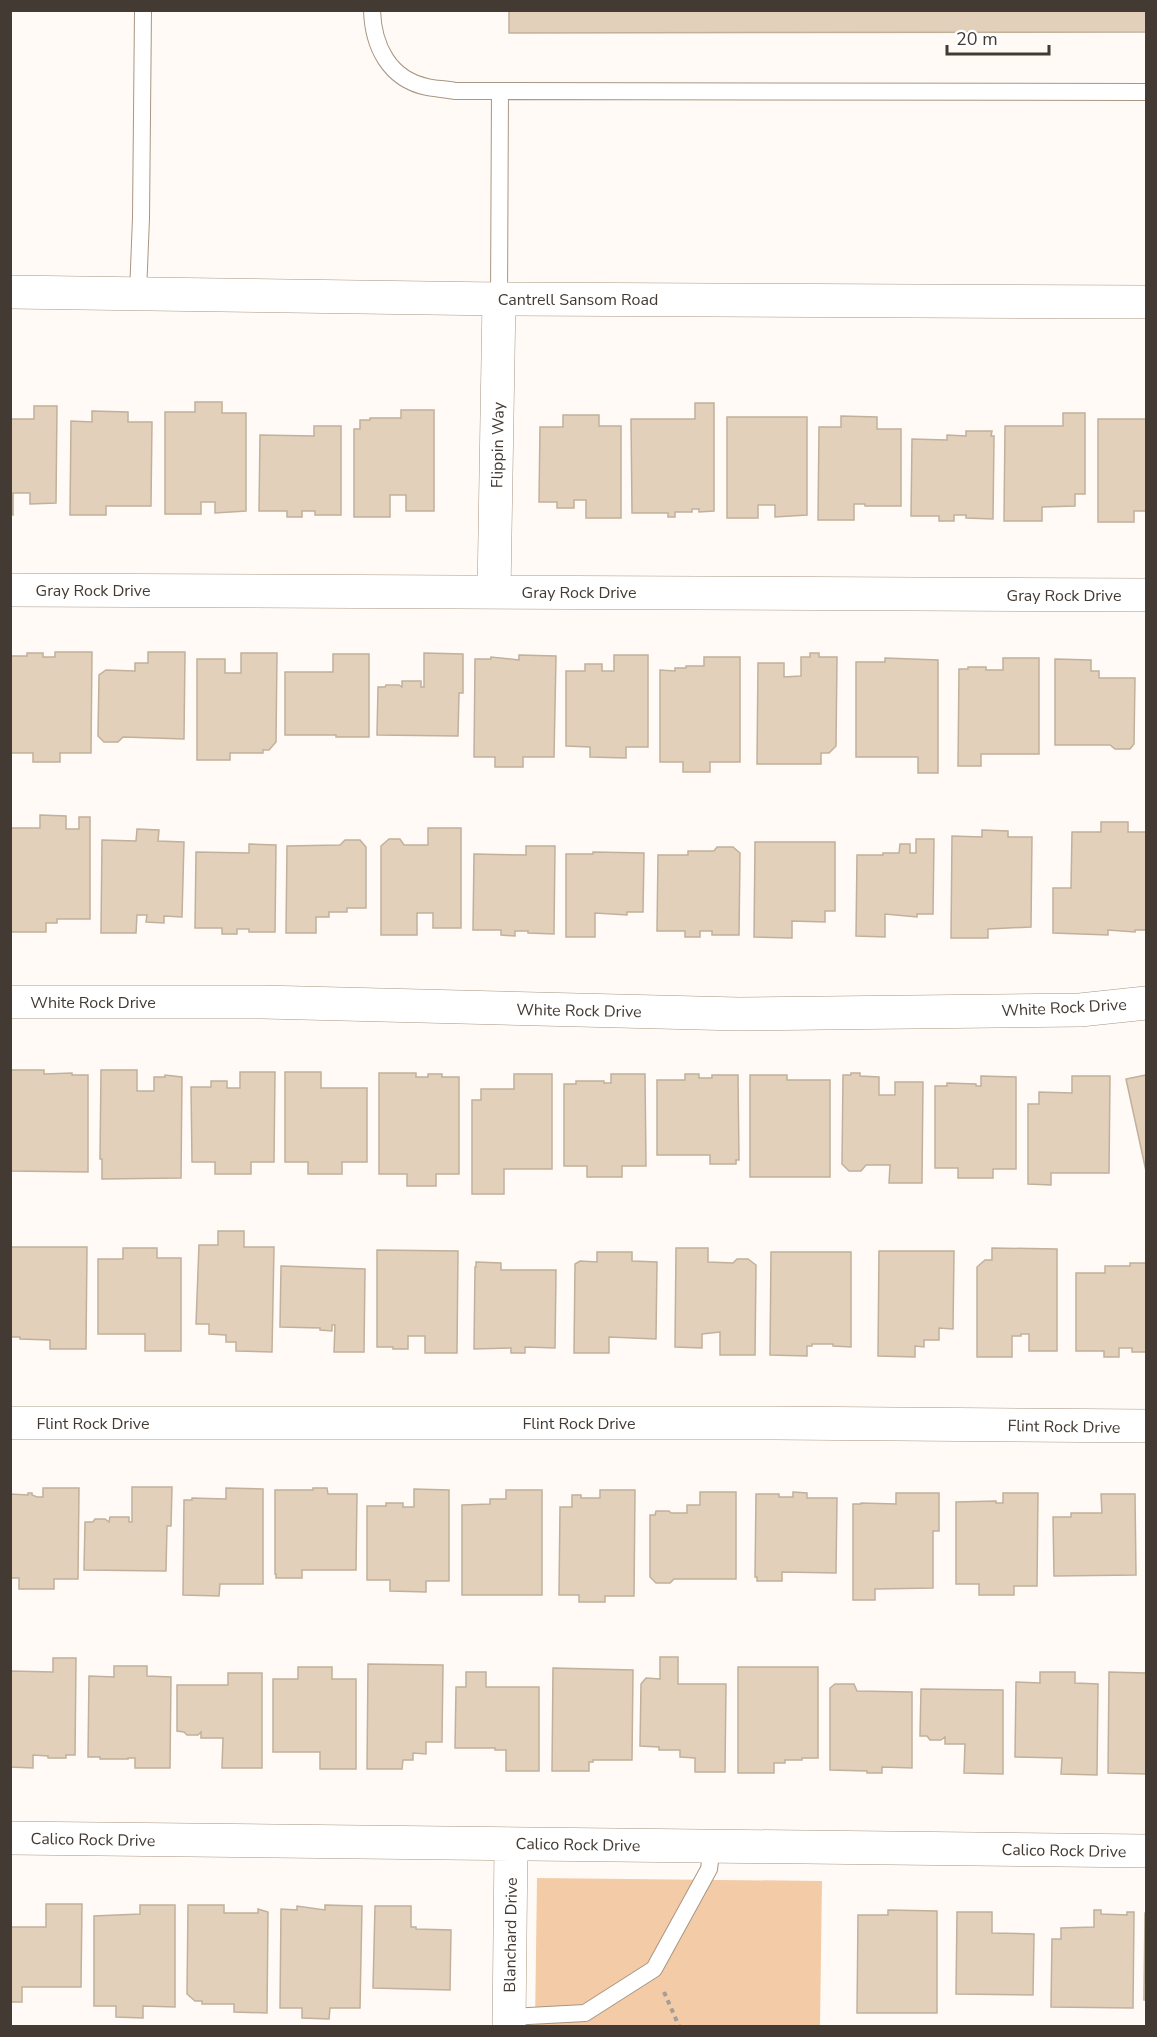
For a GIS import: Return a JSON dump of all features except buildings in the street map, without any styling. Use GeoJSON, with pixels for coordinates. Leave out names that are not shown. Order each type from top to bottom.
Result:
{"type":"FeatureCollection","features":[{"type":"Feature","properties":{"kind":"street","name":"Cantrell Sansom Road"},"geometry":{"type":"LineString","coordinates":[[10,292],[499,299],[1146,302]]}},
{"type":"Feature","properties":{"kind":"street","name":"Flippin Way"},"geometry":{"type":"LineString","coordinates":[[494,592],[499,299]]}},
{"type":"Feature","properties":{"kind":"street","name":"Gray Rock Drive"},"geometry":{"type":"LineString","coordinates":[[10,590],[1146,595]]}},
{"type":"Feature","properties":{"kind":"street","name":"White Rock Drive"},"geometry":{"type":"LineString","coordinates":[[10,1002],[263,1002],[738,1014],[1080,1010],[1146,1003]]}},
{"type":"Feature","properties":{"kind":"street","name":"Flint Rock Drive"},"geometry":{"type":"LineString","coordinates":[[10,1423],[776,1423],[1146,1426]]}},
{"type":"Feature","properties":{"kind":"street","name":"Calico Rock Drive"},"geometry":{"type":"LineString","coordinates":[[10,1838],[1146,1851]]}},
{"type":"Feature","properties":{"kind":"street","name":"Blanchard Drive"},"geometry":{"type":"LineString","coordinates":[[510,2022],[512,1844]]}},
{"type":"Feature","properties":{"kind":"lane"},"geometry":{"type":"LineString","coordinates":[[138,293],[141,218],[142,10]]}},
{"type":"Feature","properties":{"kind":"lane"},"geometry":{"type":"LineString","coordinates":[[372,10],[374,35],[381,53],[392,67],[425,87],[455,91],[1146,92]]}},
{"type":"Feature","properties":{"kind":"lane"},"geometry":{"type":"LineString","coordinates":[[499,299],[500,91]]}},
{"type":"Feature","properties":{"kind":"lane"},"geometry":{"type":"LineString","coordinates":[[510,2022],[585,2013],[654,1969],[709,1869],[712,1846]]}},
{"type":"Feature","properties":{"kind":"path"},"geometry":{"type":"LineString","coordinates":[[654,1969],[679,2026]]}},
{"type":"Feature","properties":{"kind":"shaded area"},"geometry":{"type":"Polygon","coordinates":[[[537,1878],[822,1881],[820,2026],[535,2026],[537,1878]]]}}]}
